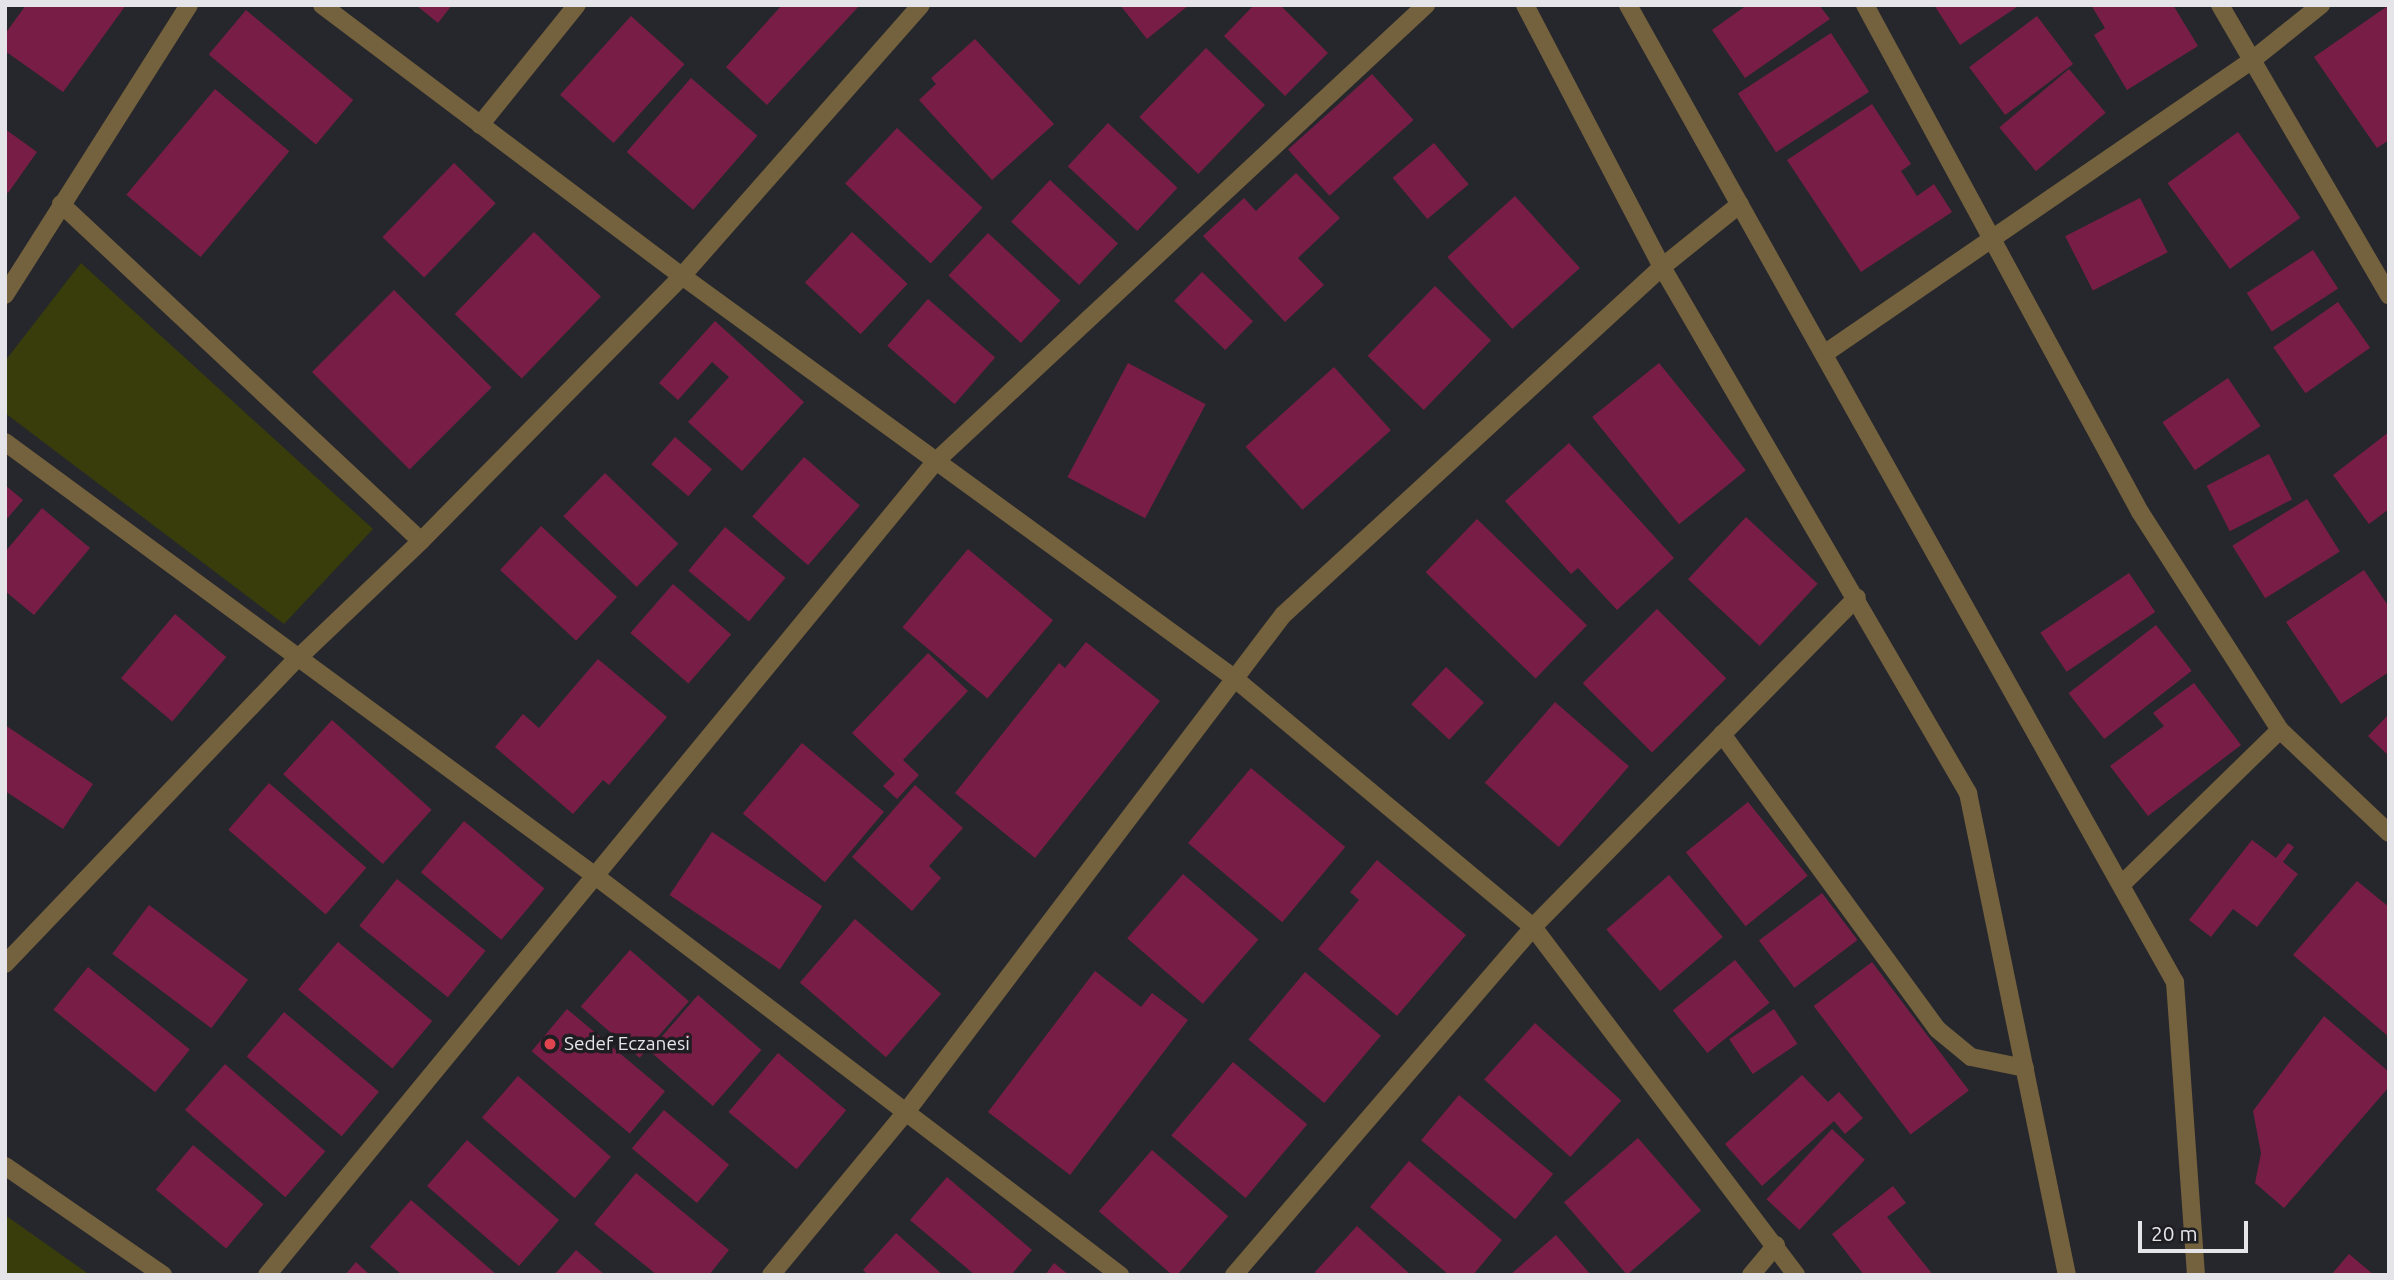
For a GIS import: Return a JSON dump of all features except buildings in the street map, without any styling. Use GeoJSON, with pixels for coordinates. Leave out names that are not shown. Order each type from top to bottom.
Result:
{"type":"FeatureCollection","features":[{"type":"Feature","properties":{"kind":"street"},"geometry":{"type":"LineString","coordinates":[[5,295],[188,5]]}},
{"type":"Feature","properties":{"kind":"street"},"geometry":{"type":"LineString","coordinates":[[322,5],[682,276],[1234,678],[1533,927],[1776,1245],[1796,1275]]}},
{"type":"Feature","properties":{"kind":"street"},"geometry":{"type":"LineString","coordinates":[[480,125],[577,5]]}},
{"type":"Feature","properties":{"kind":"street"},"geometry":{"type":"LineString","coordinates":[[5,964],[296,660],[421,541],[682,276],[921,5]]}},
{"type":"Feature","properties":{"kind":"street"},"geometry":{"type":"LineString","coordinates":[[267,1275],[935,462],[1426,5]]}},
{"type":"Feature","properties":{"kind":"street"},"geometry":{"type":"LineString","coordinates":[[1525,5],[1662,267],[1857,597],[1968,793],[2067,1275]]}},
{"type":"Feature","properties":{"kind":"street"},"geometry":{"type":"LineString","coordinates":[[1628,5],[2175,982],[2200,1271]]}},
{"type":"Feature","properties":{"kind":"street"},"geometry":{"type":"LineString","coordinates":[[1865,5],[2140,512],[2280,730],[2389,833]]}},
{"type":"Feature","properties":{"kind":"street"},"geometry":{"type":"LineString","coordinates":[[2220,5],[2389,295]]}},
{"type":"Feature","properties":{"kind":"street"},"geometry":{"type":"LineString","coordinates":[[1824,354],[1995,241],[2251,61],[2321,5]]}},
{"type":"Feature","properties":{"kind":"street"},"geometry":{"type":"LineString","coordinates":[[61,204],[421,541]]}},
{"type":"Feature","properties":{"kind":"street"},"geometry":{"type":"LineString","coordinates":[[771,1275],[906,1111],[1283,615],[1662,267],[1740,204]]}},
{"type":"Feature","properties":{"kind":"street"},"geometry":{"type":"LineString","coordinates":[[5,442],[296,660],[594,876],[1120,1275]]}},
{"type":"Feature","properties":{"kind":"street"},"geometry":{"type":"LineString","coordinates":[[1234,1275],[1533,927],[1857,597]]}},
{"type":"Feature","properties":{"kind":"street"},"geometry":{"type":"LineString","coordinates":[[2121,885],[2280,730]]}},
{"type":"Feature","properties":{"kind":"street"},"geometry":{"type":"LineString","coordinates":[[1722,734],[1937,1030],[1971,1057],[2025,1068]]}},
{"type":"Feature","properties":{"kind":"street"},"geometry":{"type":"LineString","coordinates":[[5,1166],[163,1275]]}},
{"type":"Feature","properties":{"kind":"street"},"geometry":{"type":"LineString","coordinates":[[1751,1275],[1776,1245]]}},
{"type":"Feature","properties":{"kind":"green space"},"geometry":{"type":"Polygon","coordinates":[[[81,263],[373,529],[284,624],[5,413],[5,361],[81,263]]]}},
{"type":"Feature","properties":{"kind":"green space"},"geometry":{"type":"Polygon","coordinates":[[[5,1215],[90,1275],[5,1275],[5,1215]]]}},
{"type":"Feature","properties":{"kind":"place","name":"Sedef Eczanesi"},"geometry":{"type":"Point","coordinates":[550,1044]}}]}
